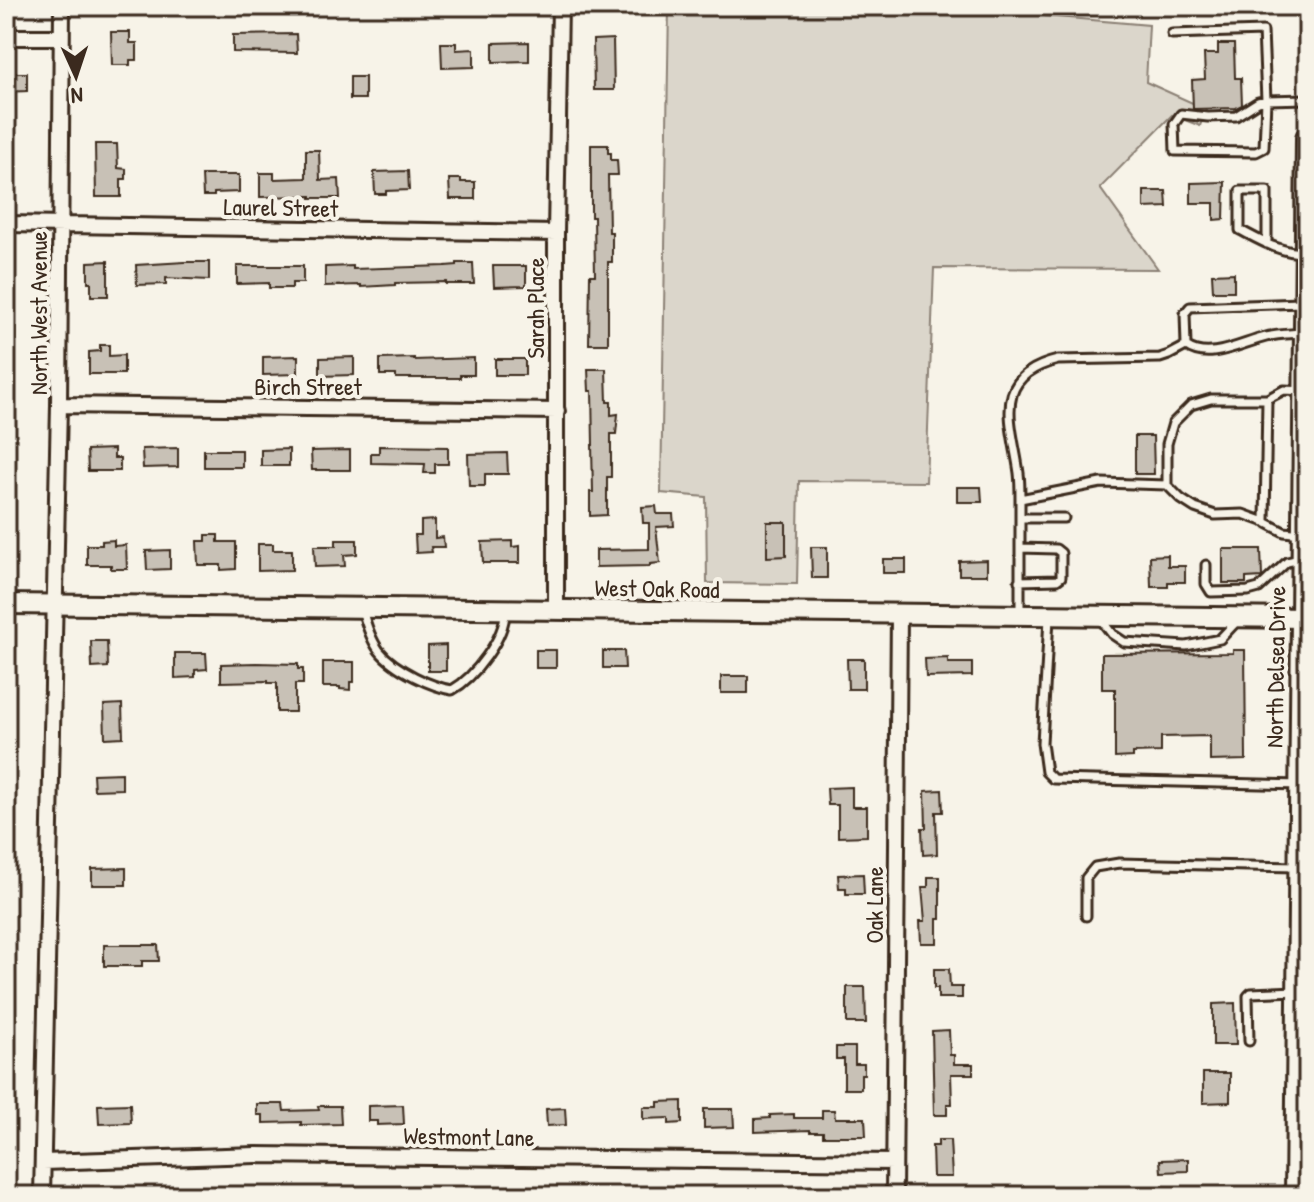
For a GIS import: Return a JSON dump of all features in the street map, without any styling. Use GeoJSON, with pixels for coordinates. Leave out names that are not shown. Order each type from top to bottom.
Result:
{"type":"FeatureCollection","features":[{"type":"Feature","properties":{"kind":"main road","name":"North Delsea Drive"},"geometry":{"type":"LineString","coordinates":[[1301,1195],[1298,991],[1302,862],[1300,785],[1304,715],[1308,138]]}},
{"type":"Feature","properties":{"kind":"street","name":"North West Avenue"},"geometry":{"type":"LineString","coordinates":[[42,1196],[56,605],[62,6]]}},
{"type":"Feature","properties":{"kind":"street","name":"Sarah Place"},"geometry":{"type":"LineString","coordinates":[[556,611],[556,233],[560,6]]}},
{"type":"Feature","properties":{"kind":"street"},"geometry":{"type":"LineString","coordinates":[[6,37],[61,37]]}},
{"type":"Feature","properties":{"kind":"street","name":"Laurel Street"},"geometry":{"type":"LineString","coordinates":[[6,224],[556,233]]}},
{"type":"Feature","properties":{"kind":"street","name":"Birch Street"},"geometry":{"type":"LineString","coordinates":[[59,405],[557,411]]}},
{"type":"Feature","properties":{"kind":"street","name":"West Oak Road"},"geometry":{"type":"LineString","coordinates":[[6,604],[1305,618]]}},
{"type":"Feature","properties":{"kind":"street","name":"Oak Lane"},"geometry":{"type":"LineString","coordinates":[[894,1196],[899,615]]}},
{"type":"Feature","properties":{"kind":"street","name":"Westmont Lane"},"geometry":{"type":"LineString","coordinates":[[43,1162],[256,1155],[894,1162]]}},
{"type":"Feature","properties":{"kind":"lane"},"geometry":{"type":"LineString","coordinates":[[1172,34],[1263,31],[1266,100],[1264,148],[1256,152],[1175,151],[1174,124],[1181,114],[1236,116],[1266,100],[1308,99]]}},
{"type":"Feature","properties":{"kind":"lane"},"geometry":{"type":"LineString","coordinates":[[1267,244],[1267,191],[1240,191],[1240,230],[1267,244],[1289,253],[1307,253]]}},
{"type":"Feature","properties":{"kind":"lane"},"geometry":{"type":"LineString","coordinates":[[1186,346],[1185,313],[1190,307],[1306,303]]}},
{"type":"Feature","properties":{"kind":"lane"},"geometry":{"type":"LineString","coordinates":[[1186,346],[1204,354],[1280,334],[1306,333]]}},
{"type":"Feature","properties":{"kind":"lane"},"geometry":{"type":"LineString","coordinates":[[1021,616],[1019,474],[1009,426],[1012,394],[1019,381],[1029,371],[1058,360],[1160,358],[1186,346]]}},
{"type":"Feature","properties":{"kind":"lane"},"geometry":{"type":"LineString","coordinates":[[1167,485],[1167,444],[1173,423],[1191,405],[1211,399],[1267,399],[1284,390],[1306,391]]}},
{"type":"Feature","properties":{"kind":"lane"},"geometry":{"type":"LineString","coordinates":[[1265,522],[1267,399]]}},
{"type":"Feature","properties":{"kind":"lane"},"geometry":{"type":"LineString","coordinates":[[1020,499],[1101,483],[1167,485],[1195,508],[1215,515],[1243,514],[1284,532],[1304,534]]}},
{"type":"Feature","properties":{"kind":"lane"},"geometry":{"type":"LineString","coordinates":[[1020,518],[1064,518]]}},
{"type":"Feature","properties":{"kind":"lane"},"geometry":{"type":"LineString","coordinates":[[1019,581],[1057,580],[1061,577],[1061,553],[1056,549],[1020,548]]}},
{"type":"Feature","properties":{"kind":"lane"},"geometry":{"type":"LineString","coordinates":[[1206,565],[1206,584],[1211,592],[1248,591],[1259,588],[1287,562],[1303,559]]}},
{"type":"Feature","properties":{"kind":"lane"},"geometry":{"type":"LineString","coordinates":[[361,608],[367,631],[376,648],[389,662],[425,681],[452,690],[477,668],[501,634],[505,610]]}},
{"type":"Feature","properties":{"kind":"lane"},"geometry":{"type":"LineString","coordinates":[[1049,616],[1042,743],[1046,772],[1053,779],[1300,785]]}},
{"type":"Feature","properties":{"kind":"lane"},"geometry":{"type":"LineString","coordinates":[[1099,616],[1112,634],[1124,642],[1186,646],[1220,639],[1240,617]]}},
{"type":"Feature","properties":{"kind":"lane"},"geometry":{"type":"LineString","coordinates":[[1086,916],[1086,878],[1095,867],[1119,863],[1302,862]]}},
{"type":"Feature","properties":{"kind":"lane"},"geometry":{"type":"LineString","coordinates":[[1249,1041],[1248,996],[1251,993],[1298,991]]}},
{"type":"Feature","properties":{"kind":"shaded area"},"geometry":{"type":"Polygon","coordinates":[[[669,6],[915,12],[915,6],[1050,6],[1046,16],[1149,25],[1146,82],[1206,109],[1200,126],[1172,115],[1100,188],[1158,269],[934,268],[926,482],[799,481],[797,584],[707,583],[706,497],[661,493],[669,6]]]}},
{"type":"Feature","properties":{"kind":"building"},"geometry":{"type":"Polygon","coordinates":[[[111,32],[130,32],[130,43],[137,43],[137,60],[130,60],[130,65],[112,65],[111,32]]]}},
{"type":"Feature","properties":{"kind":"building"},"geometry":{"type":"Polygon","coordinates":[[[296,34],[297,53],[233,52],[233,35],[296,34]]]}},
{"type":"Feature","properties":{"kind":"building"},"geometry":{"type":"Polygon","coordinates":[[[613,39],[614,90],[594,90],[593,40],[613,39]]]}},
{"type":"Feature","properties":{"kind":"building"},"geometry":{"type":"Polygon","coordinates":[[[529,42],[529,61],[493,62],[493,43],[529,42]]]}},
{"type":"Feature","properties":{"kind":"building"},"geometry":{"type":"Polygon","coordinates":[[[441,43],[456,43],[456,50],[474,49],[474,67],[442,68],[441,43]]]}},
{"type":"Feature","properties":{"kind":"building"},"geometry":{"type":"Polygon","coordinates":[[[1218,44],[1234,44],[1235,78],[1241,78],[1242,105],[1236,108],[1193,109],[1192,80],[1205,79],[1204,54],[1218,54],[1218,44]]]}},
{"type":"Feature","properties":{"kind":"building"},"geometry":{"type":"Polygon","coordinates":[[[6,73],[27,73],[27,91],[6,92],[6,73]]]}},
{"type":"Feature","properties":{"kind":"building"},"geometry":{"type":"Polygon","coordinates":[[[350,77],[365,77],[365,99],[350,99],[350,77]]]}},
{"type":"Feature","properties":{"kind":"building"},"geometry":{"type":"Polygon","coordinates":[[[95,144],[117,144],[118,168],[126,169],[126,179],[121,179],[121,197],[96,197],[95,144]]]}},
{"type":"Feature","properties":{"kind":"building"},"geometry":{"type":"Polygon","coordinates":[[[591,145],[608,145],[611,160],[617,160],[618,175],[608,175],[612,262],[608,262],[608,344],[589,344],[590,275],[595,275],[591,145]]]}},
{"type":"Feature","properties":{"kind":"building"},"geometry":{"type":"Polygon","coordinates":[[[306,150],[319,150],[320,180],[339,179],[340,198],[260,197],[260,173],[274,173],[274,179],[306,178],[306,150]]]}},
{"type":"Feature","properties":{"kind":"building"},"geometry":{"type":"Polygon","coordinates":[[[408,171],[409,190],[375,194],[374,172],[408,171]]]}},
{"type":"Feature","properties":{"kind":"building"},"geometry":{"type":"Polygon","coordinates":[[[202,175],[239,175],[239,192],[203,196],[202,175]]]}},
{"type":"Feature","properties":{"kind":"building"},"geometry":{"type":"Polygon","coordinates":[[[449,179],[475,182],[475,199],[450,199],[449,179]]]}},
{"type":"Feature","properties":{"kind":"building"},"geometry":{"type":"Polygon","coordinates":[[[1225,182],[1224,219],[1214,220],[1214,203],[1191,203],[1191,183],[1225,182]]]}},
{"type":"Feature","properties":{"kind":"building"},"geometry":{"type":"Polygon","coordinates":[[[1144,191],[1166,191],[1167,207],[1144,208],[1144,191]]]}},
{"type":"Feature","properties":{"kind":"building"},"geometry":{"type":"Polygon","coordinates":[[[108,261],[108,296],[91,296],[88,262],[108,261]]]}},
{"type":"Feature","properties":{"kind":"building"},"geometry":{"type":"Polygon","coordinates":[[[209,262],[209,280],[166,278],[166,284],[137,285],[136,265],[209,262]]]}},
{"type":"Feature","properties":{"kind":"building"},"geometry":{"type":"Polygon","coordinates":[[[473,263],[474,284],[325,286],[325,267],[353,266],[353,269],[473,263]]]}},
{"type":"Feature","properties":{"kind":"building"},"geometry":{"type":"Polygon","coordinates":[[[237,266],[303,266],[303,283],[292,283],[292,288],[269,288],[269,283],[237,284],[237,266]]]}},
{"type":"Feature","properties":{"kind":"building"},"geometry":{"type":"Polygon","coordinates":[[[493,266],[526,266],[526,286],[494,287],[493,266]]]}},
{"type":"Feature","properties":{"kind":"building"},"geometry":{"type":"Polygon","coordinates":[[[1234,273],[1234,291],[1213,291],[1212,274],[1234,273]]]}},
{"type":"Feature","properties":{"kind":"building"},"geometry":{"type":"Polygon","coordinates":[[[100,345],[109,345],[109,356],[124,355],[124,374],[89,374],[89,352],[100,351],[100,345]]]}},
{"type":"Feature","properties":{"kind":"building"},"geometry":{"type":"Polygon","coordinates":[[[298,356],[298,374],[263,375],[263,357],[298,356]]]}},
{"type":"Feature","properties":{"kind":"building"},"geometry":{"type":"Polygon","coordinates":[[[354,357],[354,375],[320,376],[320,358],[354,357]]]}},
{"type":"Feature","properties":{"kind":"building"},"geometry":{"type":"Polygon","coordinates":[[[474,358],[474,375],[460,375],[460,378],[396,378],[396,375],[380,375],[380,359],[474,358]]]}},
{"type":"Feature","properties":{"kind":"building"},"geometry":{"type":"Polygon","coordinates":[[[495,359],[525,359],[525,375],[495,375],[495,359]]]}},
{"type":"Feature","properties":{"kind":"building"},"geometry":{"type":"Polygon","coordinates":[[[588,369],[606,369],[607,402],[611,402],[611,415],[618,414],[616,434],[611,434],[607,515],[590,516],[593,445],[592,391],[589,391],[588,369]]]}},
{"type":"Feature","properties":{"kind":"building"},"geometry":{"type":"Polygon","coordinates":[[[1135,436],[1153,436],[1154,474],[1135,474],[1135,436]]]}},
{"type":"Feature","properties":{"kind":"building"},"geometry":{"type":"Polygon","coordinates":[[[379,446],[448,447],[448,464],[435,464],[435,473],[424,473],[425,464],[371,463],[371,453],[379,453],[379,446]]]}},
{"type":"Feature","properties":{"kind":"building"},"geometry":{"type":"Polygon","coordinates":[[[178,448],[178,467],[143,468],[142,449],[178,448]]]}},
{"type":"Feature","properties":{"kind":"building"},"geometry":{"type":"Polygon","coordinates":[[[114,449],[114,458],[120,458],[120,471],[88,471],[87,450],[114,449]]]}},
{"type":"Feature","properties":{"kind":"building"},"geometry":{"type":"Polygon","coordinates":[[[289,449],[289,466],[261,466],[261,450],[289,449]]]}},
{"type":"Feature","properties":{"kind":"building"},"geometry":{"type":"Polygon","coordinates":[[[204,450],[242,450],[242,467],[204,467],[204,450]]]}},
{"type":"Feature","properties":{"kind":"building"},"geometry":{"type":"Polygon","coordinates":[[[350,450],[350,470],[312,470],[311,451],[350,450]]]}},
{"type":"Feature","properties":{"kind":"building"},"geometry":{"type":"Polygon","coordinates":[[[507,453],[508,474],[485,474],[485,486],[469,486],[468,454],[507,453]]]}},
{"type":"Feature","properties":{"kind":"building"},"geometry":{"type":"Polygon","coordinates":[[[957,487],[981,487],[982,502],[957,502],[957,487]]]}},
{"type":"Feature","properties":{"kind":"building"},"geometry":{"type":"Polygon","coordinates":[[[656,506],[657,514],[673,514],[674,526],[656,527],[660,563],[596,567],[596,550],[649,549],[649,523],[643,523],[642,507],[656,506]]]}},
{"type":"Feature","properties":{"kind":"building"},"geometry":{"type":"Polygon","coordinates":[[[435,520],[435,538],[443,537],[444,547],[431,547],[432,552],[416,553],[415,535],[421,535],[421,521],[435,520]]]}},
{"type":"Feature","properties":{"kind":"building"},"geometry":{"type":"Polygon","coordinates":[[[767,522],[786,522],[786,556],[767,557],[767,522]]]}},
{"type":"Feature","properties":{"kind":"building"},"geometry":{"type":"Polygon","coordinates":[[[206,535],[218,535],[218,542],[236,542],[236,569],[221,570],[221,565],[198,565],[197,541],[206,541],[206,535]]]}},
{"type":"Feature","properties":{"kind":"building"},"geometry":{"type":"Polygon","coordinates":[[[114,540],[114,546],[126,545],[127,569],[87,565],[87,545],[102,545],[102,541],[114,540]]]}},
{"type":"Feature","properties":{"kind":"building"},"geometry":{"type":"Polygon","coordinates":[[[336,540],[357,540],[357,554],[344,555],[345,566],[315,567],[314,546],[336,546],[336,540]]]}},
{"type":"Feature","properties":{"kind":"building"},"geometry":{"type":"Polygon","coordinates":[[[512,541],[512,547],[520,546],[520,563],[483,563],[482,542],[512,541]]]}},
{"type":"Feature","properties":{"kind":"building"},"geometry":{"type":"Polygon","coordinates":[[[258,544],[273,544],[273,550],[292,550],[292,570],[258,571],[258,544]]]}},
{"type":"Feature","properties":{"kind":"building"},"geometry":{"type":"Polygon","coordinates":[[[811,547],[827,547],[827,578],[812,578],[811,547]]]}},
{"type":"Feature","properties":{"kind":"building"},"geometry":{"type":"Polygon","coordinates":[[[1223,549],[1261,549],[1262,577],[1246,578],[1246,583],[1223,583],[1223,549]]]}},
{"type":"Feature","properties":{"kind":"building"},"geometry":{"type":"Polygon","coordinates":[[[170,550],[170,569],[147,570],[146,551],[170,550]]]}},
{"type":"Feature","properties":{"kind":"building"},"geometry":{"type":"Polygon","coordinates":[[[1168,555],[1168,566],[1185,566],[1185,582],[1168,582],[1168,587],[1151,587],[1150,556],[1168,555]]]}},
{"type":"Feature","properties":{"kind":"building"},"geometry":{"type":"Polygon","coordinates":[[[883,559],[906,559],[906,573],[883,573],[883,559]]]}},
{"type":"Feature","properties":{"kind":"building"},"geometry":{"type":"Polygon","coordinates":[[[987,560],[987,575],[959,575],[959,561],[987,560]]]}},
{"type":"Feature","properties":{"kind":"building"},"geometry":{"type":"Polygon","coordinates":[[[91,641],[107,641],[108,667],[92,668],[91,641]]]}},
{"type":"Feature","properties":{"kind":"building"},"geometry":{"type":"Polygon","coordinates":[[[446,645],[446,671],[428,671],[428,646],[446,645]]]}},
{"type":"Feature","properties":{"kind":"building"},"geometry":{"type":"Polygon","coordinates":[[[536,650],[556,650],[556,668],[536,668],[536,650]]]}},
{"type":"Feature","properties":{"kind":"building"},"geometry":{"type":"Polygon","coordinates":[[[1233,650],[1245,650],[1246,760],[1210,761],[1210,736],[1161,737],[1161,752],[1133,753],[1133,757],[1115,758],[1115,689],[1102,689],[1102,654],[1233,653],[1233,650]]]}},
{"type":"Feature","properties":{"kind":"building"},"geometry":{"type":"Polygon","coordinates":[[[603,651],[624,651],[625,668],[603,668],[603,651]]]}},
{"type":"Feature","properties":{"kind":"building"},"geometry":{"type":"Polygon","coordinates":[[[175,653],[206,653],[207,669],[195,670],[195,677],[175,678],[175,653]]]}},
{"type":"Feature","properties":{"kind":"building"},"geometry":{"type":"Polygon","coordinates":[[[948,658],[948,663],[972,663],[972,676],[926,677],[925,659],[948,658]]]}},
{"type":"Feature","properties":{"kind":"building"},"geometry":{"type":"Polygon","coordinates":[[[847,659],[864,659],[864,689],[848,689],[847,659]]]}},
{"type":"Feature","properties":{"kind":"building"},"geometry":{"type":"Polygon","coordinates":[[[323,662],[354,662],[354,682],[350,682],[350,690],[323,687],[323,662]]]}},
{"type":"Feature","properties":{"kind":"building"},"geometry":{"type":"Polygon","coordinates":[[[221,664],[298,664],[298,669],[303,669],[303,684],[295,684],[295,712],[277,712],[277,683],[221,682],[221,664]]]}},
{"type":"Feature","properties":{"kind":"building"},"geometry":{"type":"Polygon","coordinates":[[[721,676],[748,676],[748,693],[721,693],[721,676]]]}},
{"type":"Feature","properties":{"kind":"building"},"geometry":{"type":"Polygon","coordinates":[[[122,704],[123,737],[105,738],[104,705],[122,704]]]}},
{"type":"Feature","properties":{"kind":"building"},"geometry":{"type":"Polygon","coordinates":[[[122,773],[122,789],[94,790],[93,774],[122,773]]]}},
{"type":"Feature","properties":{"kind":"building"},"geometry":{"type":"Polygon","coordinates":[[[852,787],[852,807],[867,807],[867,836],[838,837],[838,805],[828,805],[827,788],[852,787]]]}},
{"type":"Feature","properties":{"kind":"building"},"geometry":{"type":"Polygon","coordinates":[[[942,790],[943,812],[936,812],[937,854],[923,855],[925,791],[942,790]]]}},
{"type":"Feature","properties":{"kind":"building"},"geometry":{"type":"Polygon","coordinates":[[[126,868],[126,885],[92,885],[92,869],[126,868]]]}},
{"type":"Feature","properties":{"kind":"building"},"geometry":{"type":"Polygon","coordinates":[[[863,874],[864,894],[846,894],[846,888],[839,888],[838,875],[863,874]]]}},
{"type":"Feature","properties":{"kind":"building"},"geometry":{"type":"Polygon","coordinates":[[[928,877],[940,877],[937,943],[921,943],[920,921],[925,921],[922,887],[928,887],[928,877]]]}},
{"type":"Feature","properties":{"kind":"building"},"geometry":{"type":"Polygon","coordinates":[[[104,945],[158,945],[159,961],[142,961],[142,966],[104,966],[104,945]]]}},
{"type":"Feature","properties":{"kind":"building"},"geometry":{"type":"Polygon","coordinates":[[[934,969],[949,969],[950,987],[962,987],[962,998],[938,998],[938,988],[934,988],[934,969]]]}},
{"type":"Feature","properties":{"kind":"building"},"geometry":{"type":"Polygon","coordinates":[[[847,987],[865,987],[866,1023],[847,1023],[847,987]]]}},
{"type":"Feature","properties":{"kind":"building"},"geometry":{"type":"Polygon","coordinates":[[[1235,1003],[1236,1045],[1213,1045],[1213,1004],[1235,1003]]]}},
{"type":"Feature","properties":{"kind":"building"},"geometry":{"type":"Polygon","coordinates":[[[949,1030],[950,1055],[954,1055],[954,1064],[973,1064],[973,1074],[951,1074],[952,1104],[947,1104],[947,1115],[934,1115],[932,1031],[949,1030]]]}},
{"type":"Feature","properties":{"kind":"building"},"geometry":{"type":"Polygon","coordinates":[[[836,1047],[855,1047],[855,1064],[864,1064],[861,1089],[844,1089],[844,1059],[836,1059],[836,1047]]]}},
{"type":"Feature","properties":{"kind":"building"},"geometry":{"type":"Polygon","coordinates":[[[1203,1073],[1230,1073],[1230,1102],[1203,1103],[1203,1073]]]}},
{"type":"Feature","properties":{"kind":"building"},"geometry":{"type":"Polygon","coordinates":[[[682,1101],[682,1123],[669,1124],[669,1118],[643,1119],[643,1107],[658,1107],[658,1102],[682,1101]]]}},
{"type":"Feature","properties":{"kind":"building"},"geometry":{"type":"Polygon","coordinates":[[[130,1104],[131,1123],[99,1124],[98,1105],[130,1104]]]}},
{"type":"Feature","properties":{"kind":"building"},"geometry":{"type":"Polygon","coordinates":[[[257,1104],[283,1104],[284,1111],[340,1106],[341,1124],[263,1123],[263,1115],[257,1115],[257,1104]]]}},
{"type":"Feature","properties":{"kind":"building"},"geometry":{"type":"Polygon","coordinates":[[[403,1105],[404,1124],[377,1125],[377,1121],[368,1121],[368,1106],[403,1105]]]}},
{"type":"Feature","properties":{"kind":"building"},"geometry":{"type":"Polygon","coordinates":[[[565,1108],[566,1125],[547,1126],[546,1109],[565,1108]]]}},
{"type":"Feature","properties":{"kind":"building"},"geometry":{"type":"Polygon","coordinates":[[[704,1109],[733,1109],[734,1127],[704,1128],[704,1109]]]}},
{"type":"Feature","properties":{"kind":"building"},"geometry":{"type":"Polygon","coordinates":[[[822,1110],[834,1110],[835,1118],[865,1118],[866,1136],[823,1136],[823,1132],[810,1130],[755,1132],[755,1119],[794,1114],[794,1118],[822,1118],[822,1110]]]}},
{"type":"Feature","properties":{"kind":"building"},"geometry":{"type":"Polygon","coordinates":[[[938,1140],[950,1140],[952,1177],[933,1177],[932,1146],[938,1146],[938,1140]]]}},
{"type":"Feature","properties":{"kind":"building"},"geometry":{"type":"Polygon","coordinates":[[[1188,1159],[1188,1171],[1161,1172],[1160,1160],[1188,1159]]]}}]}
